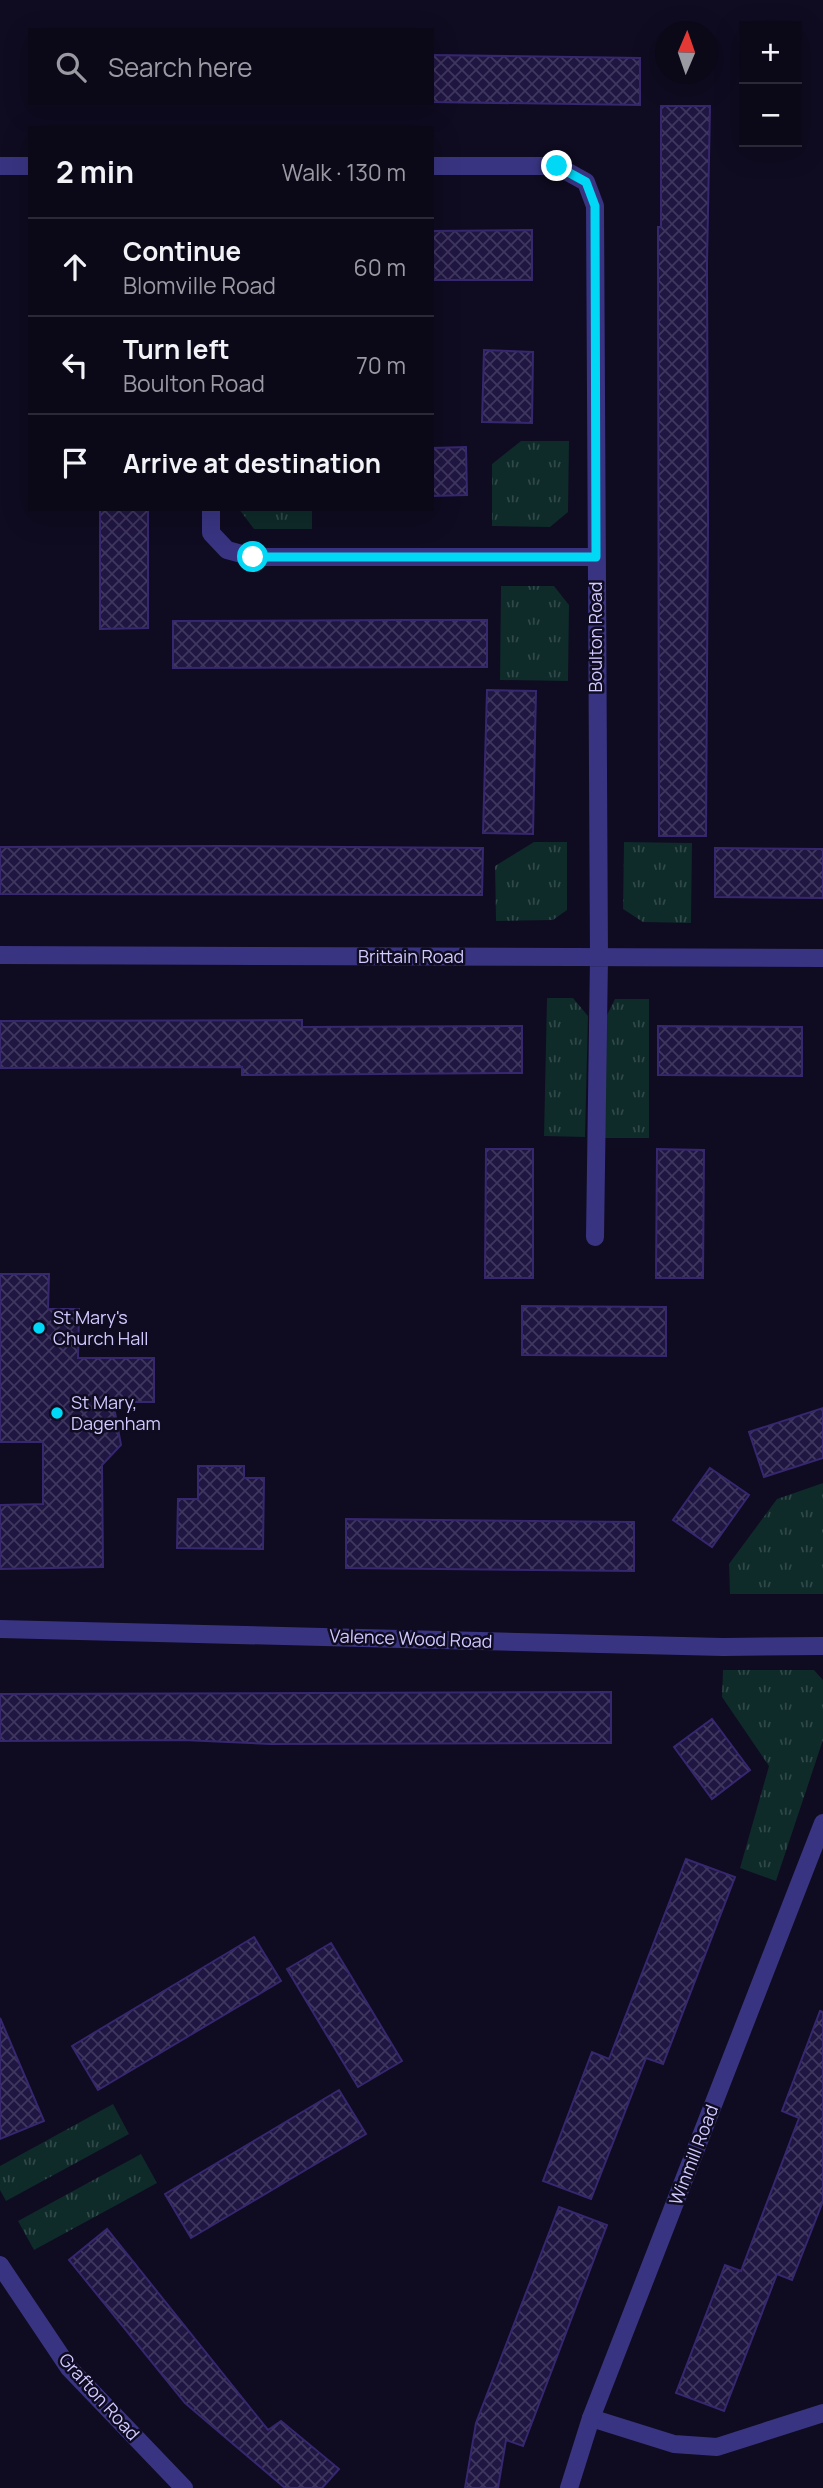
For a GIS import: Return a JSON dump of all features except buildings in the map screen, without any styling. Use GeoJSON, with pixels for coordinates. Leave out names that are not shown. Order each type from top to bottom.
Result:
{"type":"FeatureCollection","features":[{"type":"Feature","properties":{"kind":"street"},"geometry":{"type":"LineString","coordinates":[[0,166],[28,166]]}},
{"type":"Feature","properties":{"kind":"street","name":"Boulton Road"},"geometry":{"type":"LineString","coordinates":[[434,166],[557,166],[586,182],[595,206],[599,958],[595,1237]]}},
{"type":"Feature","properties":{"kind":"street"},"geometry":{"type":"LineString","coordinates":[[211,511],[211,533],[227,550],[253,557],[596,557]]}},
{"type":"Feature","properties":{"kind":"street","name":"Brittain Road"},"geometry":{"type":"LineString","coordinates":[[0,955],[823,958]]}},
{"type":"Feature","properties":{"kind":"street","name":"Valence Wood Road"},"geometry":{"type":"LineString","coordinates":[[0,1629],[723,1647],[823,1646]]}},
{"type":"Feature","properties":{"kind":"street","name":"Winmill Road"},"geometry":{"type":"LineString","coordinates":[[569,2488],[591,2418],[823,1823]]}},
{"type":"Feature","properties":{"kind":"street","name":"Grafton Road"},"geometry":{"type":"LineString","coordinates":[[0,2265],[69,2368],[184,2488]]}},
{"type":"Feature","properties":{"kind":"street"},"geometry":{"type":"LineString","coordinates":[[591,2418],[674,2444],[717,2446],[823,2413]]}},
{"type":"Feature","properties":{"kind":"green space"},"geometry":{"type":"Polygon","coordinates":[[[521,441],[569,441],[568,512],[550,527],[492,526],[492,464],[521,441]]]}},
{"type":"Feature","properties":{"kind":"green space"},"geometry":{"type":"Polygon","coordinates":[[[240,511],[312,511],[312,529],[254,529],[240,511]]]}},
{"type":"Feature","properties":{"kind":"green space"},"geometry":{"type":"Polygon","coordinates":[[[501,586],[554,586],[569,605],[568,681],[500,680],[501,586]]]}},
{"type":"Feature","properties":{"kind":"green space"},"geometry":{"type":"Polygon","coordinates":[[[534,842],[567,842],[567,910],[553,920],[496,921],[495,866],[534,842]]]}},
{"type":"Feature","properties":{"kind":"green space"},"geometry":{"type":"Polygon","coordinates":[[[624,842],[692,843],[691,923],[643,922],[623,909],[624,842]]]}},
{"type":"Feature","properties":{"kind":"green space"},"geometry":{"type":"Polygon","coordinates":[[[547,998],[573,998],[588,1016],[585,1137],[544,1136],[547,998]]]}},
{"type":"Feature","properties":{"kind":"green space"},"geometry":{"type":"Polygon","coordinates":[[[615,999],[649,999],[649,1138],[604,1138],[605,1019],[615,999]]]}},
{"type":"Feature","properties":{"kind":"green space"},"geometry":{"type":"Polygon","coordinates":[[[823,1483],[823,1594],[730,1594],[729,1564],[777,1499],[823,1483]]]}},
{"type":"Feature","properties":{"kind":"green space"},"geometry":{"type":"Polygon","coordinates":[[[723,1670],[814,1670],[823,1680],[823,1740],[776,1881],[740,1868],[769,1766],[722,1697],[723,1670]]]}},
{"type":"Feature","properties":{"kind":"green space"},"geometry":{"type":"Polygon","coordinates":[[[113,2104],[129,2134],[6,2201],[0,2190],[0,2166],[113,2104]]]}},
{"type":"Feature","properties":{"kind":"green space"},"geometry":{"type":"Polygon","coordinates":[[[141,2154],[157,2183],[34,2250],[18,2221],[141,2154]]]}},
{"type":"Feature","properties":{"kind":"place","name":"St Mary's Church Hall"},"geometry":{"type":"Point","coordinates":[39,1328]}},
{"type":"Feature","properties":{"kind":"place","name":"St Mary, Dagenham"},"geometry":{"type":"Point","coordinates":[57,1413]}},
{"type":"Feature","properties":{"kind":"route"},"geometry":{"type":"LineString","coordinates":[[253,557],[596,557],[595,206],[586,182],[557,166]]}}]}
